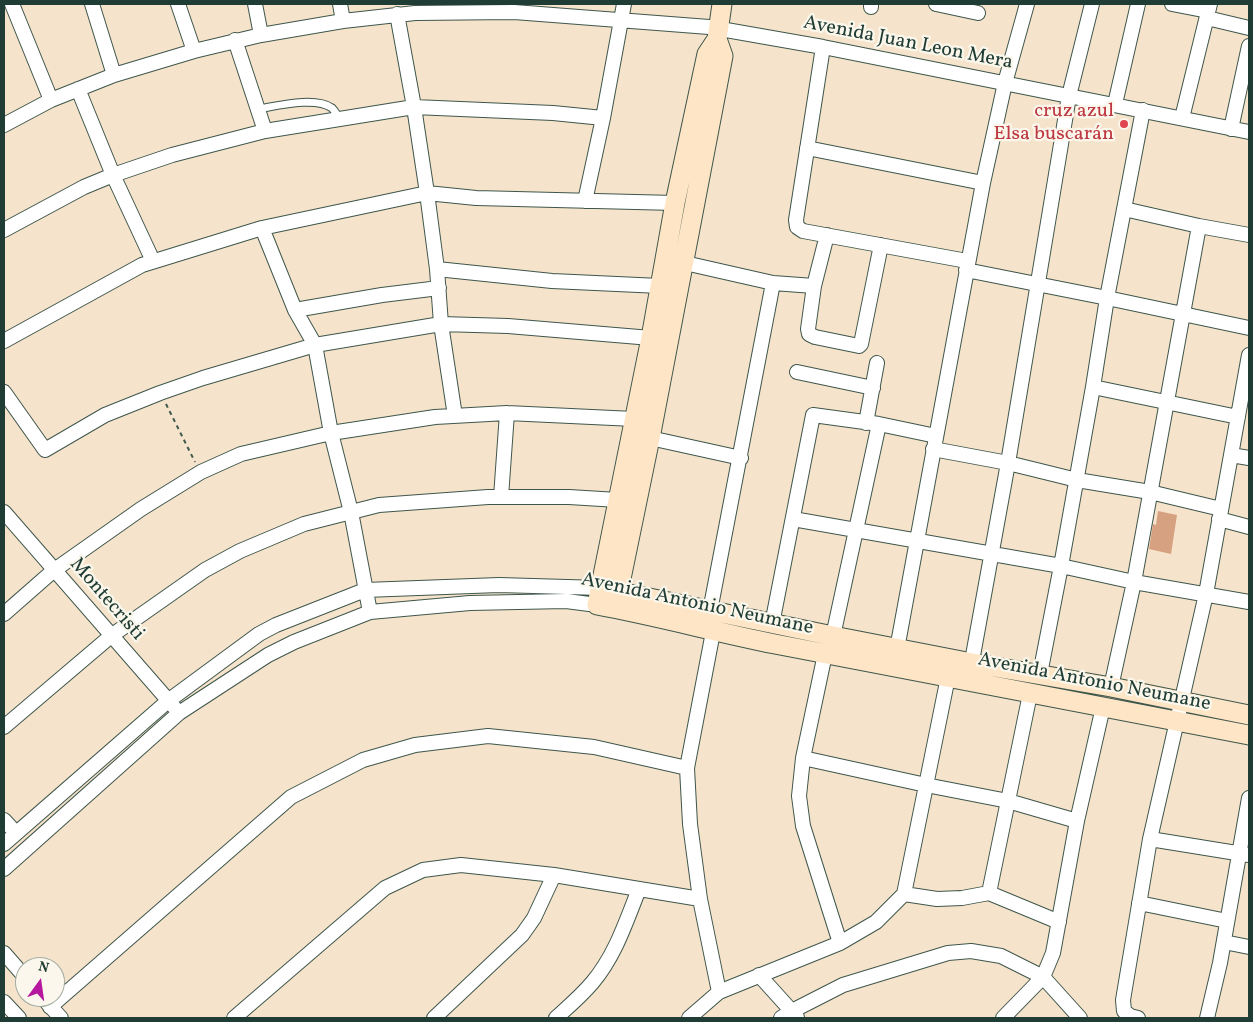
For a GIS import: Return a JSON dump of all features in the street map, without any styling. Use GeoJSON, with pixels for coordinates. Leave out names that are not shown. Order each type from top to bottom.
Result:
{"type":"FeatureCollection","features":[{"type":"Feature","properties":{"kind":"street"},"geometry":{"type":"LineString","coordinates":[[12,4],[52,100]]}},
{"type":"Feature","properties":{"kind":"street"},"geometry":{"type":"LineString","coordinates":[[92,4],[114,75]]}},
{"type":"Feature","properties":{"kind":"street"},"geometry":{"type":"LineString","coordinates":[[178,4],[194,51]]}},
{"type":"Feature","properties":{"kind":"street"},"geometry":{"type":"LineString","coordinates":[[255,4],[261,35]]}},
{"type":"Feature","properties":{"kind":"street"},"geometry":{"type":"LineString","coordinates":[[340,4],[343,21]]}},
{"type":"Feature","properties":{"kind":"street"},"geometry":{"type":"LineString","coordinates":[[585,202],[624,4]]}},
{"type":"Feature","properties":{"kind":"street"},"geometry":{"type":"LineString","coordinates":[[608,598],[618,500],[651,338],[675,203],[707,54],[717,34],[722,4]]}},
{"type":"Feature","properties":{"kind":"street"},"geometry":{"type":"LineString","coordinates":[[936,4],[978,12]]}},
{"type":"Feature","properties":{"kind":"street"},"geometry":{"type":"LineString","coordinates":[[897,649],[983,183],[1005,83],[1027,4]]}},
{"type":"Feature","properties":{"kind":"street"},"geometry":{"type":"LineString","coordinates":[[968,682],[1008,463],[1069,96],[1092,4]]}},
{"type":"Feature","properties":{"kind":"street"},"geometry":{"type":"LineString","coordinates":[[1115,104],[1138,4]]}},
{"type":"Feature","properties":{"kind":"street"},"geometry":{"type":"LineString","coordinates":[[1172,4],[1208,11],[1249,28]]}},
{"type":"Feature","properties":{"kind":"street","name":"Avenida Juan Leon Mera"},"geometry":{"type":"LineString","coordinates":[[4,125],[52,100],[114,75],[235,40],[343,21],[398,14],[415,8],[514,8],[823,47],[1249,132]]}},
{"type":"Feature","properties":{"kind":"street"},"geometry":{"type":"LineString","coordinates":[[1182,118],[1208,11]]}},
{"type":"Feature","properties":{"kind":"street"},"geometry":{"type":"LineString","coordinates":[[398,14],[427,193],[454,416]]}},
{"type":"Feature","properties":{"kind":"street"},"geometry":{"type":"LineString","coordinates":[[608,598],[650,438],[684,263],[723,56],[717,34]]}},
{"type":"Feature","properties":{"kind":"street"},"geometry":{"type":"LineString","coordinates":[[235,40],[265,131]]}},
{"type":"Feature","properties":{"kind":"street"},"geometry":{"type":"LineString","coordinates":[[1231,129],[1249,46]]}},
{"type":"Feature","properties":{"kind":"street"},"geometry":{"type":"LineString","coordinates":[[823,47],[796,220],[797,227],[803,231],[881,245],[1037,284],[1249,328]]}},
{"type":"Feature","properties":{"kind":"street"},"geometry":{"type":"LineString","coordinates":[[78,89],[113,175],[153,261]]}},
{"type":"Feature","properties":{"kind":"street"},"geometry":{"type":"LineString","coordinates":[[4,230],[84,187],[113,175],[172,155],[265,131],[414,107],[544,113],[603,118]]}},
{"type":"Feature","properties":{"kind":"street"},"geometry":{"type":"LineString","coordinates":[[1040,674],[1094,387],[1107,298],[1143,110]]}},
{"type":"Feature","properties":{"kind":"street"},"geometry":{"type":"LineString","coordinates":[[807,148],[983,183]]}},
{"type":"Feature","properties":{"kind":"street"},"geometry":{"type":"LineString","coordinates":[[4,341],[142,264],[262,228],[427,193],[476,198],[675,203]]}},
{"type":"Feature","properties":{"kind":"street"},"geometry":{"type":"LineString","coordinates":[[1124,209],[1249,235]]}},
{"type":"Feature","properties":{"kind":"street"},"geometry":{"type":"LineString","coordinates":[[1111,687],[1134,582],[1199,226]]}},
{"type":"Feature","properties":{"kind":"street"},"geometry":{"type":"LineString","coordinates":[[262,228],[295,310],[315,345],[331,433],[351,512],[370,612]]}},
{"type":"Feature","properties":{"kind":"street"},"geometry":{"type":"LineString","coordinates":[[828,235],[814,286],[808,329],[809,334],[815,337],[859,346],[861,344],[881,245]]}},
{"type":"Feature","properties":{"kind":"street"},"geometry":{"type":"LineString","coordinates":[[666,258],[774,283],[814,286]]}},
{"type":"Feature","properties":{"kind":"street"},"geometry":{"type":"LineString","coordinates":[[437,269],[552,282],[660,286]]}},
{"type":"Feature","properties":{"kind":"street"},"geometry":{"type":"LineString","coordinates":[[710,611],[774,283]]}},
{"type":"Feature","properties":{"kind":"street"},"geometry":{"type":"LineString","coordinates":[[295,310],[382,295],[439,288]]}},
{"type":"Feature","properties":{"kind":"street"},"geometry":{"type":"LineString","coordinates":[[4,392],[45,450],[105,415],[160,393],[203,378],[315,345],[442,324],[508,326],[651,338]]}},
{"type":"Feature","properties":{"kind":"street"},"geometry":{"type":"LineString","coordinates":[[1138,1018],[1130,1016],[1124,1011],[1123,1000],[1139,903],[1150,839],[1206,594],[1238,417],[1247,383],[1249,355]]}},
{"type":"Feature","properties":{"kind":"street"},"geometry":{"type":"LineString","coordinates":[[833,636],[857,530],[872,423],[873,388],[877,363]]}},
{"type":"Feature","properties":{"kind":"street"},"geometry":{"type":"LineString","coordinates":[[798,372],[873,388]]}},
{"type":"Feature","properties":{"kind":"street"},"geometry":{"type":"LineString","coordinates":[[1094,387],[1238,417]]}},
{"type":"Feature","properties":{"kind":"street"},"geometry":{"type":"LineString","coordinates":[[4,614],[53,571],[141,509],[201,472],[242,454],[331,433],[435,417],[507,413],[634,419]]}},
{"type":"Feature","properties":{"kind":"street"},"geometry":{"type":"LineString","coordinates":[[501,498],[507,413]]}},
{"type":"Feature","properties":{"kind":"street"},"geometry":{"type":"LineString","coordinates":[[772,624],[813,415],[872,423],[1008,463],[1077,480],[1150,492],[1220,514],[1249,527]]}},
{"type":"Feature","properties":{"kind":"street"},"geometry":{"type":"LineString","coordinates":[[650,438],[741,458]]}},
{"type":"Feature","properties":{"kind":"street"},"geometry":{"type":"LineString","coordinates":[[1231,455],[1249,458]]}},
{"type":"Feature","properties":{"kind":"street"},"geometry":{"type":"LineString","coordinates":[[4,727],[111,636],[205,570],[240,551],[304,524],[379,505],[501,498],[570,497],[618,500]]}},
{"type":"Feature","properties":{"kind":"street","name":"Montecristi"},"geometry":{"type":"LineString","coordinates":[[4,512],[53,571],[180,713]]}},
{"type":"Feature","properties":{"kind":"street"},"geometry":{"type":"LineString","coordinates":[[793,519],[1061,566],[1134,582],[1249,602]]}},
{"type":"Feature","properties":{"kind":"street","name":"Avenida Antonio Neumane"},"geometry":{"type":"LineString","coordinates":[[4,844],[168,701],[260,634],[276,625],[366,590],[498,585],[710,611],[897,649],[1111,687],[1249,715]]}},
{"type":"Feature","properties":{"kind":"street","name":"Avenida Antonio Neumane"},"geometry":{"type":"LineString","coordinates":[[4,870],[180,713],[268,655],[294,642],[370,612],[470,603],[608,598],[713,632],[1249,735]]}},
{"type":"Feature","properties":{"kind":"street"},"geometry":{"type":"LineString","coordinates":[[713,632],[687,768],[690,824],[700,899],[719,992]]}},
{"type":"Feature","properties":{"kind":"street"},"geometry":{"type":"LineString","coordinates":[[826,654],[803,758],[799,796],[803,826],[840,943]]}},
{"type":"Feature","properties":{"kind":"street"},"geometry":{"type":"LineString","coordinates":[[688,1018],[719,992],[840,943],[876,922],[904,894],[948,677]]}},
{"type":"Feature","properties":{"kind":"street"},"geometry":{"type":"LineString","coordinates":[[989,893],[1030,694]]}},
{"type":"Feature","properties":{"kind":"street"},"geometry":{"type":"LineString","coordinates":[[1003,1018],[1043,977],[1053,953],[1078,821],[1103,707]]}},
{"type":"Feature","properties":{"kind":"street"},"geometry":{"type":"LineString","coordinates":[[65,986],[291,797],[363,760],[415,744],[488,736],[594,747],[687,768]]}},
{"type":"Feature","properties":{"kind":"street"},"geometry":{"type":"LineString","coordinates":[[803,758],[1008,801],[1078,821]]}},
{"type":"Feature","properties":{"kind":"street"},"geometry":{"type":"LineString","coordinates":[[1207,1018],[1227,921],[1244,854],[1249,798]]}},
{"type":"Feature","properties":{"kind":"street"},"geometry":{"type":"LineString","coordinates":[[4,820],[16,833]]}},
{"type":"Feature","properties":{"kind":"street"},"geometry":{"type":"LineString","coordinates":[[1150,839],[1244,854]]}},
{"type":"Feature","properties":{"kind":"street"},"geometry":{"type":"LineString","coordinates":[[234,1018],[385,888],[423,870],[460,865],[554,874],[700,899]]}},
{"type":"Feature","properties":{"kind":"street"},"geometry":{"type":"LineString","coordinates":[[434,1018],[522,935],[534,918],[554,874]]}},
{"type":"Feature","properties":{"kind":"street"},"geometry":{"type":"LineString","coordinates":[[556,1018],[592,984],[609,960],[620,938],[639,889]]}},
{"type":"Feature","properties":{"kind":"street"},"geometry":{"type":"LineString","coordinates":[[904,894],[937,899],[962,898],[989,893],[1058,922]]}},
{"type":"Feature","properties":{"kind":"street"},"geometry":{"type":"LineString","coordinates":[[1139,903],[1227,921]]}},
{"type":"Feature","properties":{"kind":"street"},"geometry":{"type":"LineString","coordinates":[[1224,942],[1249,947]]}},
{"type":"Feature","properties":{"kind":"street"},"geometry":{"type":"LineString","coordinates":[[759,975],[790,1016],[843,985],[948,953],[972,951],[1001,956],[1043,977],[1080,1018]]}},
{"type":"Feature","properties":{"kind":"street"},"geometry":{"type":"LineString","coordinates":[[4,953],[15,966]]}},
{"type":"Feature","properties":{"kind":"street"},"geometry":{"type":"LineString","coordinates":[[4,1002],[18,1018]]}},
{"type":"Feature","properties":{"kind":"street"},"geometry":{"type":"LineString","coordinates":[[51,1007],[61,1018]]}},
{"type":"Feature","properties":{"kind":"lane"},"geometry":{"type":"LineString","coordinates":[[258,109],[304,102],[315,103],[333,109],[340,118]]}},
{"type":"Feature","properties":{"kind":"path"},"geometry":{"type":"LineString","coordinates":[[160,393],[201,472]]}},
{"type":"Feature","properties":{"kind":"building"},"geometry":{"type":"Polygon","coordinates":[[[1158,511],[1177,515],[1171,554],[1149,549],[1153,524],[1156,525],[1158,511]]]}},
{"type":"Feature","properties":{"kind":"place","name":"cruz azul Elsa buscarán"},"geometry":{"type":"Point","coordinates":[1124,124]}}]}
